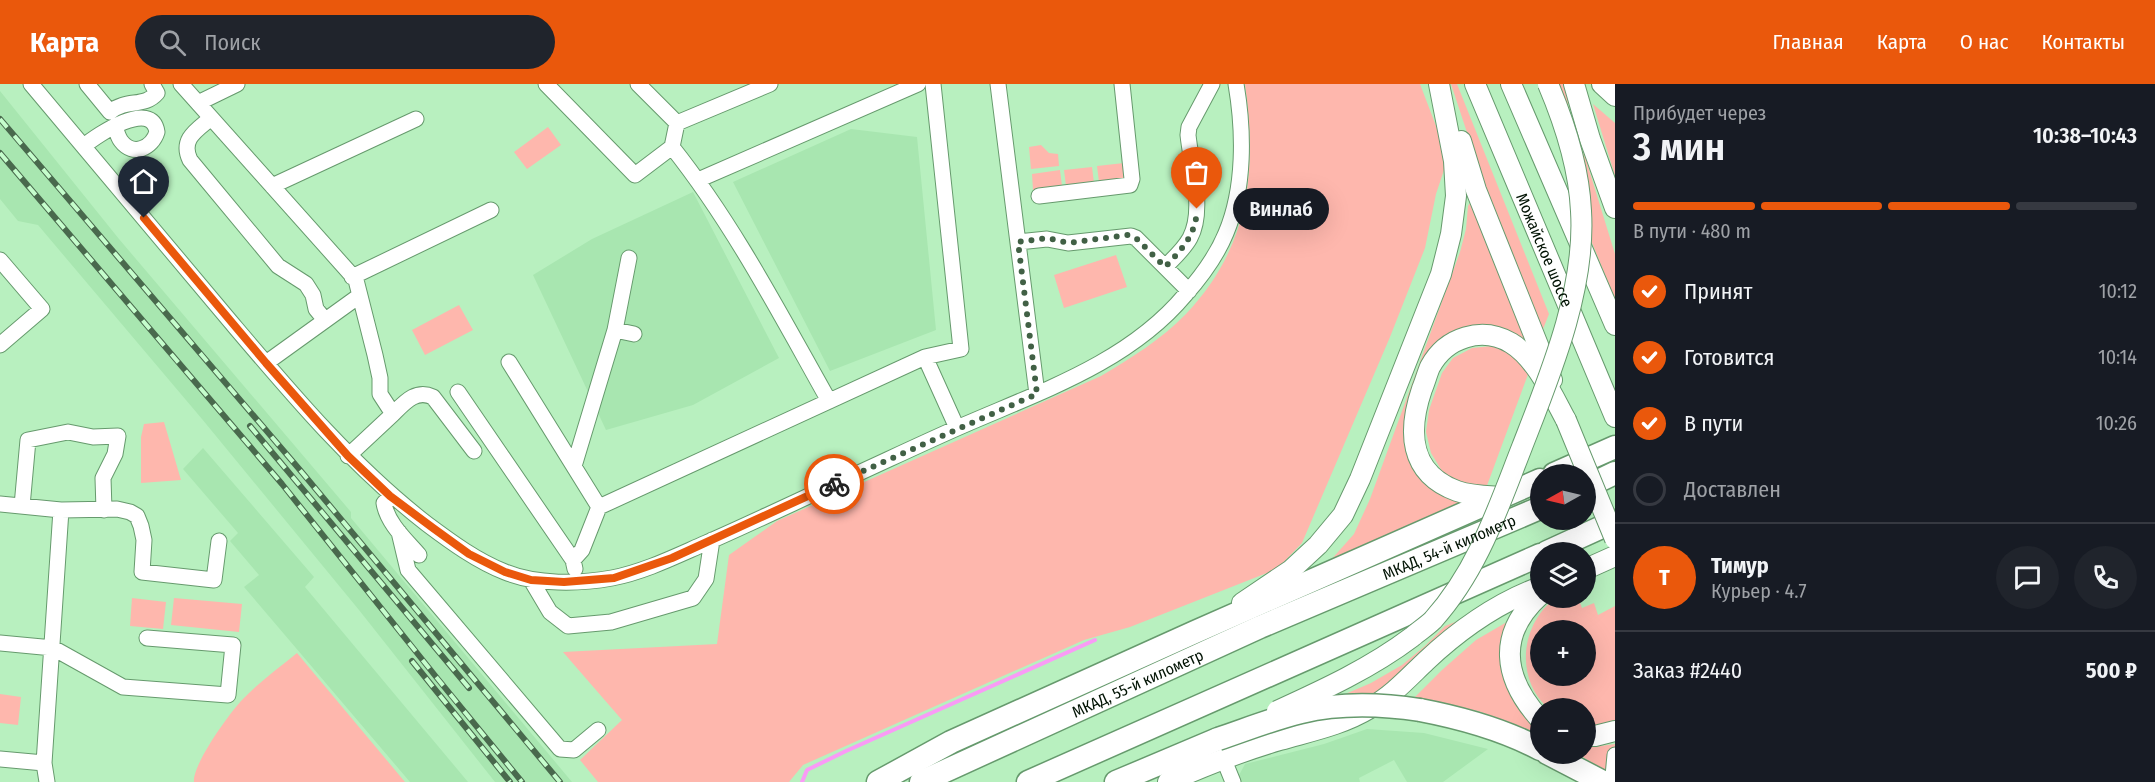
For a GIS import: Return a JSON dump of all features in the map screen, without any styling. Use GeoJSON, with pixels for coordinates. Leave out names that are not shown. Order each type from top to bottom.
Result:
{"type":"FeatureCollection","features":[{"type":"Feature","properties":{"kind":"highway"},"geometry":{"type":"LineString","coordinates":[[1577,464],[1615,447]]}},
{"type":"Feature","properties":{"kind":"highway"},"geometry":{"type":"LineString","coordinates":[[1596,482],[1615,473]]}},
{"type":"Feature","properties":{"kind":"highway"},"geometry":{"type":"LineString","coordinates":[[878,782],[951,742],[1530,484]]}},
{"type":"Feature","properties":{"kind":"highway","name":"МКАД, 54-й километр"},"geometry":{"type":"LineString","coordinates":[[1356,587],[1530,511]]}},
{"type":"Feature","properties":{"kind":"highway"},"geometry":{"type":"LineString","coordinates":[[1568,542],[1615,521]]}},
{"type":"Feature","properties":{"kind":"highway"},"geometry":{"type":"LineString","coordinates":[[1028,782],[1530,559]]}},
{"type":"Feature","properties":{"kind":"highway","name":"МКАД, 55-й километр"},"geometry":{"type":"LineString","coordinates":[[921,782],[1260,627],[1356,587]]}},
{"type":"Feature","properties":{"kind":"highway"},"geometry":{"type":"LineString","coordinates":[[1116,782],[1221,750],[1302,711],[1358,705],[1396,706],[1420,710],[1485,725],[1530,744]]}},
{"type":"Feature","properties":{"kind":"highway"},"geometry":{"type":"LineString","coordinates":[[1573,764],[1608,779]]}},
{"type":"Feature","properties":{"kind":"main road"},"geometry":{"type":"LineString","coordinates":[[1440,84],[1476,190],[1615,539]]}},
{"type":"Feature","properties":{"kind":"main road"},"geometry":{"type":"LineString","coordinates":[[1195,632],[1266,588],[1291,570],[1318,545],[1343,515],[1360,478],[1442,274],[1451,234],[1456,196],[1454,161],[1440,84]]}},
{"type":"Feature","properties":{"kind":"main road","name":"Можайское шоссе"},"geometry":{"type":"LineString","coordinates":[[1474,84],[1612,410]]}},
{"type":"Feature","properties":{"kind":"main road","name":"Можайское шоссе"},"geometry":{"type":"LineString","coordinates":[[1510,84],[1615,325]]}},
{"type":"Feature","properties":{"kind":"main road"},"geometry":{"type":"LineString","coordinates":[[1168,782],[1403,644],[1432,621],[1458,589],[1483,547],[1558,352],[1571,303],[1580,254],[1581,211],[1576,170],[1569,142],[1548,84]]}},
{"type":"Feature","properties":{"kind":"main road"},"geometry":{"type":"LineString","coordinates":[[1574,84],[1614,208]]}},
{"type":"Feature","properties":{"kind":"main road"},"geometry":{"type":"LineString","coordinates":[[1602,84],[1615,96]]}},
{"type":"Feature","properties":{"kind":"main road"},"geometry":{"type":"LineString","coordinates":[[1502,496],[1473,495],[1457,491],[1438,481],[1425,468],[1417,452],[1413,438],[1414,411],[1430,368],[1439,353],[1463,338],[1479,335],[1496,336],[1512,344],[1526,355],[1566,420]]}},
{"type":"Feature","properties":{"kind":"main road"},"geometry":{"type":"LineString","coordinates":[[1596,565],[1615,556]]}},
{"type":"Feature","properties":{"kind":"main road"},"geometry":{"type":"LineString","coordinates":[[1221,750],[1278,740],[1339,723],[1370,708],[1399,688],[1458,632],[1483,615],[1530,591]]}},
{"type":"Feature","properties":{"kind":"main road"},"geometry":{"type":"LineString","coordinates":[[1530,604],[1517,622],[1510,653],[1517,688],[1530,708]]}},
{"type":"Feature","properties":{"kind":"main road"},"geometry":{"type":"LineString","coordinates":[[1596,736],[1615,731]]}},
{"type":"Feature","properties":{"kind":"street"},"geometry":{"type":"LineString","coordinates":[[31,84],[266,363],[348,456],[390,496],[469,554],[505,572],[531,580],[578,581],[614,578],[672,558],[1037,394],[1098,365],[1131,344],[1156,324],[1189,291],[1215,255],[1227,232],[1239,176],[1241,143],[1236,84]]}},
{"type":"Feature","properties":{"kind":"street"},"geometry":{"type":"LineString","coordinates":[[84,146],[99,134],[111,129],[139,117],[148,118],[154,123],[157,132],[152,148],[140,150],[128,147],[111,129],[110,112],[87,84]]}},
{"type":"Feature","properties":{"kind":"street"},"geometry":{"type":"LineString","coordinates":[[110,112],[122,104],[150,99],[157,93],[152,84]]}},
{"type":"Feature","properties":{"kind":"street"},"geometry":{"type":"LineString","coordinates":[[181,84],[356,280],[380,378],[380,394],[393,414]]}},
{"type":"Feature","properties":{"kind":"street"},"geometry":{"type":"LineString","coordinates":[[198,103],[237,84]]}},
{"type":"Feature","properties":{"kind":"street"},"geometry":{"type":"LineString","coordinates":[[546,84],[635,175],[672,147],[677,123]]}},
{"type":"Feature","properties":{"kind":"street"},"geometry":{"type":"LineString","coordinates":[[638,84],[677,123]]}},
{"type":"Feature","properties":{"kind":"street"},"geometry":{"type":"LineString","coordinates":[[677,123],[770,84]]}},
{"type":"Feature","properties":{"kind":"street"},"geometry":{"type":"LineString","coordinates":[[698,180],[918,84]]}},
{"type":"Feature","properties":{"kind":"street"},"geometry":{"type":"LineString","coordinates":[[573,560],[582,550],[599,507],[925,357],[961,349],[933,84]]}},
{"type":"Feature","properties":{"kind":"street"},"geometry":{"type":"LineString","coordinates":[[998,84],[1037,394]]}},
{"type":"Feature","properties":{"kind":"street"},"geometry":{"type":"LineString","coordinates":[[1039,196],[1130,185],[1132,178],[1122,84]]}},
{"type":"Feature","properties":{"kind":"street"},"geometry":{"type":"LineString","coordinates":[[1165,267],[1185,245],[1196,221],[1197,209],[1188,135],[1189,127],[1212,84]]}},
{"type":"Feature","properties":{"kind":"street"},"geometry":{"type":"LineString","coordinates":[[211,118],[189,139],[186,147],[190,160],[278,266],[306,284],[313,295],[316,309],[325,320]]}},
{"type":"Feature","properties":{"kind":"street"},"geometry":{"type":"LineString","coordinates":[[272,186],[416,119]]}},
{"type":"Feature","properties":{"kind":"street"},"geometry":{"type":"LineString","coordinates":[[672,147],[698,180],[749,259],[829,401]]}},
{"type":"Feature","properties":{"kind":"street"},"geometry":{"type":"LineString","coordinates":[[352,277],[491,210]]}},
{"type":"Feature","properties":{"kind":"street"},"geometry":{"type":"LineString","coordinates":[[1018,242],[1047,238],[1068,243],[1128,235],[1136,238],[1189,291]]}},
{"type":"Feature","properties":{"kind":"street"},"geometry":{"type":"LineString","coordinates":[[574,466],[615,330],[629,258]]}},
{"type":"Feature","properties":{"kind":"street"},"geometry":{"type":"LineString","coordinates":[[0,260],[42,309],[0,345]]}},
{"type":"Feature","properties":{"kind":"street"},"geometry":{"type":"LineString","coordinates":[[266,363],[359,297]]}},
{"type":"Feature","properties":{"kind":"street"},"geometry":{"type":"LineString","coordinates":[[615,330],[634,334]]}},
{"type":"Feature","properties":{"kind":"street"},"geometry":{"type":"LineString","coordinates":[[925,357],[957,428]]}},
{"type":"Feature","properties":{"kind":"street"},"geometry":{"type":"LineString","coordinates":[[509,362],[599,507]]}},
{"type":"Feature","properties":{"kind":"street"},"geometry":{"type":"LineString","coordinates":[[458,392],[573,560],[578,581]]}},
{"type":"Feature","properties":{"kind":"street"},"geometry":{"type":"LineString","coordinates":[[348,456],[410,397],[417,394],[428,394],[434,397],[474,452]]}},
{"type":"Feature","properties":{"kind":"street"},"geometry":{"type":"LineString","coordinates":[[22,506],[28,440],[68,432],[93,437],[118,436],[115,454],[103,478],[104,510]]}},
{"type":"Feature","properties":{"kind":"street"},"geometry":{"type":"LineString","coordinates":[[390,496],[384,503],[385,511],[419,555]]}},
{"type":"Feature","properties":{"kind":"street"},"geometry":{"type":"LineString","coordinates":[[0,504],[61,510],[117,509],[137,516],[144,540],[142,572],[214,580],[219,541]]}},
{"type":"Feature","properties":{"kind":"street"},"geometry":{"type":"LineString","coordinates":[[47,782],[44,763],[61,510]]}},
{"type":"Feature","properties":{"kind":"street"},"geometry":{"type":"LineString","coordinates":[[399,532],[408,570],[560,749],[574,750],[598,730]]}},
{"type":"Feature","properties":{"kind":"street"},"geometry":{"type":"LineString","coordinates":[[531,580],[550,612],[568,626],[611,622],[693,598],[706,579],[712,540]]}},
{"type":"Feature","properties":{"kind":"street"},"geometry":{"type":"LineString","coordinates":[[0,643],[53,648],[123,687],[228,694],[232,645],[147,638]]}},
{"type":"Feature","properties":{"kind":"street"},"geometry":{"type":"LineString","coordinates":[[1221,750],[1233,782]]}},
{"type":"Feature","properties":{"kind":"street"},"geometry":{"type":"LineString","coordinates":[[1608,779],[1615,755]]}},
{"type":"Feature","properties":{"kind":"street"},"geometry":{"type":"LineString","coordinates":[[0,759],[44,763]]}},
{"type":"Feature","properties":{"kind":"shaded area"},"geometry":{"type":"Polygon","coordinates":[[[1245,84],[1420,84],[1444,147],[1444,170],[1436,194],[1425,248],[1390,337],[1302,543],[1277,569],[1130,627],[1084,640],[803,765],[789,782],[598,782],[580,760],[622,720],[563,652],[717,644],[729,555],[777,521],[1101,376],[1167,332],[1186,314],[1207,288],[1224,262],[1236,235],[1244,206],[1250,147],[1245,84]]]}},
{"type":"Feature","properties":{"kind":"shaded area"},"geometry":{"type":"Polygon","coordinates":[[[1451,84],[1457,84],[1549,314],[1541,334],[1483,181],[1451,84]]]}},
{"type":"Feature","properties":{"kind":"shaded area"},"geometry":{"type":"Polygon","coordinates":[[[1552,84],[1566,84],[1569,115],[1586,160],[1615,254],[1615,299],[1588,233],[1552,84]]]}},
{"type":"Feature","properties":{"kind":"shaded area"},"geometry":{"type":"Polygon","coordinates":[[[0,91],[119,239],[351,512],[351,518],[572,782],[495,782],[359,610],[38,225],[18,221],[0,199],[0,91]]]}},
{"type":"Feature","properties":{"kind":"shaded area"},"geometry":{"type":"Polygon","coordinates":[[[1593,104],[1615,123],[1615,176],[1593,104]]]}},
{"type":"Feature","properties":{"kind":"shaded area"},"geometry":{"type":"Polygon","coordinates":[[[548,127],[561,145],[527,169],[514,152],[548,127]]]}},
{"type":"Feature","properties":{"kind":"shaded area"},"geometry":{"type":"Polygon","coordinates":[[[851,129],[917,137],[936,330],[830,371],[733,182],[851,129]]]}},
{"type":"Feature","properties":{"kind":"shaded area"},"geometry":{"type":"Polygon","coordinates":[[[1041,145],[1049,153],[1058,154],[1059,166],[1031,169],[1029,147],[1041,145]]]}},
{"type":"Feature","properties":{"kind":"shaded area"},"geometry":{"type":"Polygon","coordinates":[[[1124,163],[1123,178],[1099,182],[1097,166],[1124,163]]]}},
{"type":"Feature","properties":{"kind":"shaded area"},"geometry":{"type":"Polygon","coordinates":[[[1092,167],[1094,183],[1066,186],[1064,170],[1092,167]]]}},
{"type":"Feature","properties":{"kind":"shaded area"},"geometry":{"type":"Polygon","coordinates":[[[1060,170],[1062,186],[1033,190],[1032,174],[1060,170]]]}},
{"type":"Feature","properties":{"kind":"shaded area"},"geometry":{"type":"Polygon","coordinates":[[[693,192],[779,358],[693,405],[606,430],[533,275],[592,239],[693,192]]]}},
{"type":"Feature","properties":{"kind":"shaded area"},"geometry":{"type":"Polygon","coordinates":[[[1474,197],[1531,350],[1497,331],[1434,352],[1416,460],[1476,503],[1330,561],[1354,534],[1370,499],[1460,252],[1466,229],[1468,206],[1474,197]]]}},
{"type":"Feature","properties":{"kind":"shaded area"},"geometry":{"type":"Polygon","coordinates":[[[1116,255],[1127,287],[1064,308],[1054,275],[1116,255]]]}},
{"type":"Feature","properties":{"kind":"shaded area"},"geometry":{"type":"Polygon","coordinates":[[[459,305],[473,330],[425,355],[412,330],[459,305]]]}},
{"type":"Feature","properties":{"kind":"shaded area"},"geometry":{"type":"Polygon","coordinates":[[[1492,346],[1507,351],[1530,369],[1485,491],[1454,482],[1442,471],[1431,453],[1426,432],[1429,410],[1442,373],[1453,358],[1472,348],[1492,346]]]}},
{"type":"Feature","properties":{"kind":"shaded area"},"geometry":{"type":"Polygon","coordinates":[[[164,422],[181,480],[141,483],[141,437],[144,424],[164,422]]]}},
{"type":"Feature","properties":{"kind":"shaded area"},"geometry":{"type":"Polygon","coordinates":[[[203,448],[314,577],[305,587],[468,782],[410,782],[244,587],[259,575],[230,541],[238,533],[183,469],[203,448]]]}},
{"type":"Feature","properties":{"kind":"shaded area"},"geometry":{"type":"Polygon","coordinates":[[[132,598],[166,602],[163,629],[130,626],[132,598]]]}},
{"type":"Feature","properties":{"kind":"shaded area"},"geometry":{"type":"Polygon","coordinates":[[[174,598],[242,604],[239,632],[171,625],[174,598]]]}},
{"type":"Feature","properties":{"kind":"shaded area"},"geometry":{"type":"Polygon","coordinates":[[[1615,606],[1615,723],[1604,727],[1596,727],[1596,698],[1539,698],[1532,686],[1596,686],[1596,620],[1537,620],[1545,608],[1596,608],[1598,615],[1615,606]]]}},
{"type":"Feature","properties":{"kind":"shaded area"},"geometry":{"type":"Polygon","coordinates":[[[1483,611],[1375,696],[1336,698],[1371,683],[1402,665],[1445,626],[1483,611]]]}},
{"type":"Feature","properties":{"kind":"shaded area"},"geometry":{"type":"Polygon","coordinates":[[[1512,619],[1507,636],[1530,699],[1530,730],[1478,711],[1413,699],[1476,640],[1512,619]]]}},
{"type":"Feature","properties":{"kind":"shaded area"},"geometry":{"type":"Polygon","coordinates":[[[1530,633],[1530,682],[1526,666],[1530,633]]]}},
{"type":"Feature","properties":{"kind":"shaded area"},"geometry":{"type":"Polygon","coordinates":[[[297,653],[405,782],[194,782],[199,764],[221,726],[256,687],[297,653]]]}},
{"type":"Feature","properties":{"kind":"shaded area"},"geometry":{"type":"Polygon","coordinates":[[[0,694],[21,697],[18,725],[0,723],[0,694]]]}},
{"type":"Feature","properties":{"kind":"shaded area"},"geometry":{"type":"Polygon","coordinates":[[[1367,729],[1424,733],[1488,749],[1443,782],[1407,782],[1394,760],[1359,778],[1360,782],[1230,782],[1237,779],[1245,764],[1324,744],[1367,729]]]}},
{"type":"Feature","properties":{"kind":"shaded area"},"geometry":{"type":"Polygon","coordinates":[[[1615,744],[1611,774],[1594,764],[1596,747],[1615,744]]]}},
{"type":"Feature","properties":{"kind":"waterway"},"geometry":{"type":"LineString","coordinates":[[802,782],[807,770],[846,751],[1095,640]]}},
{"type":"Feature","properties":{"kind":"railway"},"geometry":{"type":"LineString","coordinates":[[0,119],[300,470],[560,782]]}},
{"type":"Feature","properties":{"kind":"railway"},"geometry":{"type":"LineString","coordinates":[[0,153],[282,484],[522,782]]}},
{"type":"Feature","properties":{"kind":"railway"},"geometry":{"type":"LineString","coordinates":[[250,426],[469,688]]}},
{"type":"Feature","properties":{"kind":"railway"},"geometry":{"type":"LineString","coordinates":[[412,661],[510,782]]}},
{"type":"Feature","properties":{"kind":"way so far"},"geometry":{"type":"LineString","coordinates":[[834,484],[1037,394],[1018,242],[1047,238],[1068,243],[1134,236],[1165,267],[1189,240],[1196,221],[1197,209]]}},
{"type":"Feature","properties":{"kind":"place","name":"Винлаб"},"geometry":{"type":"Point","coordinates":[1197,209]}},
{"type":"Feature","properties":{"kind":"route"},"geometry":{"type":"LineString","coordinates":[[144,218],[348,456],[390,496],[433,528],[469,554],[505,572],[531,580],[564,582],[614,578],[672,558],[834,484]]}}]}
